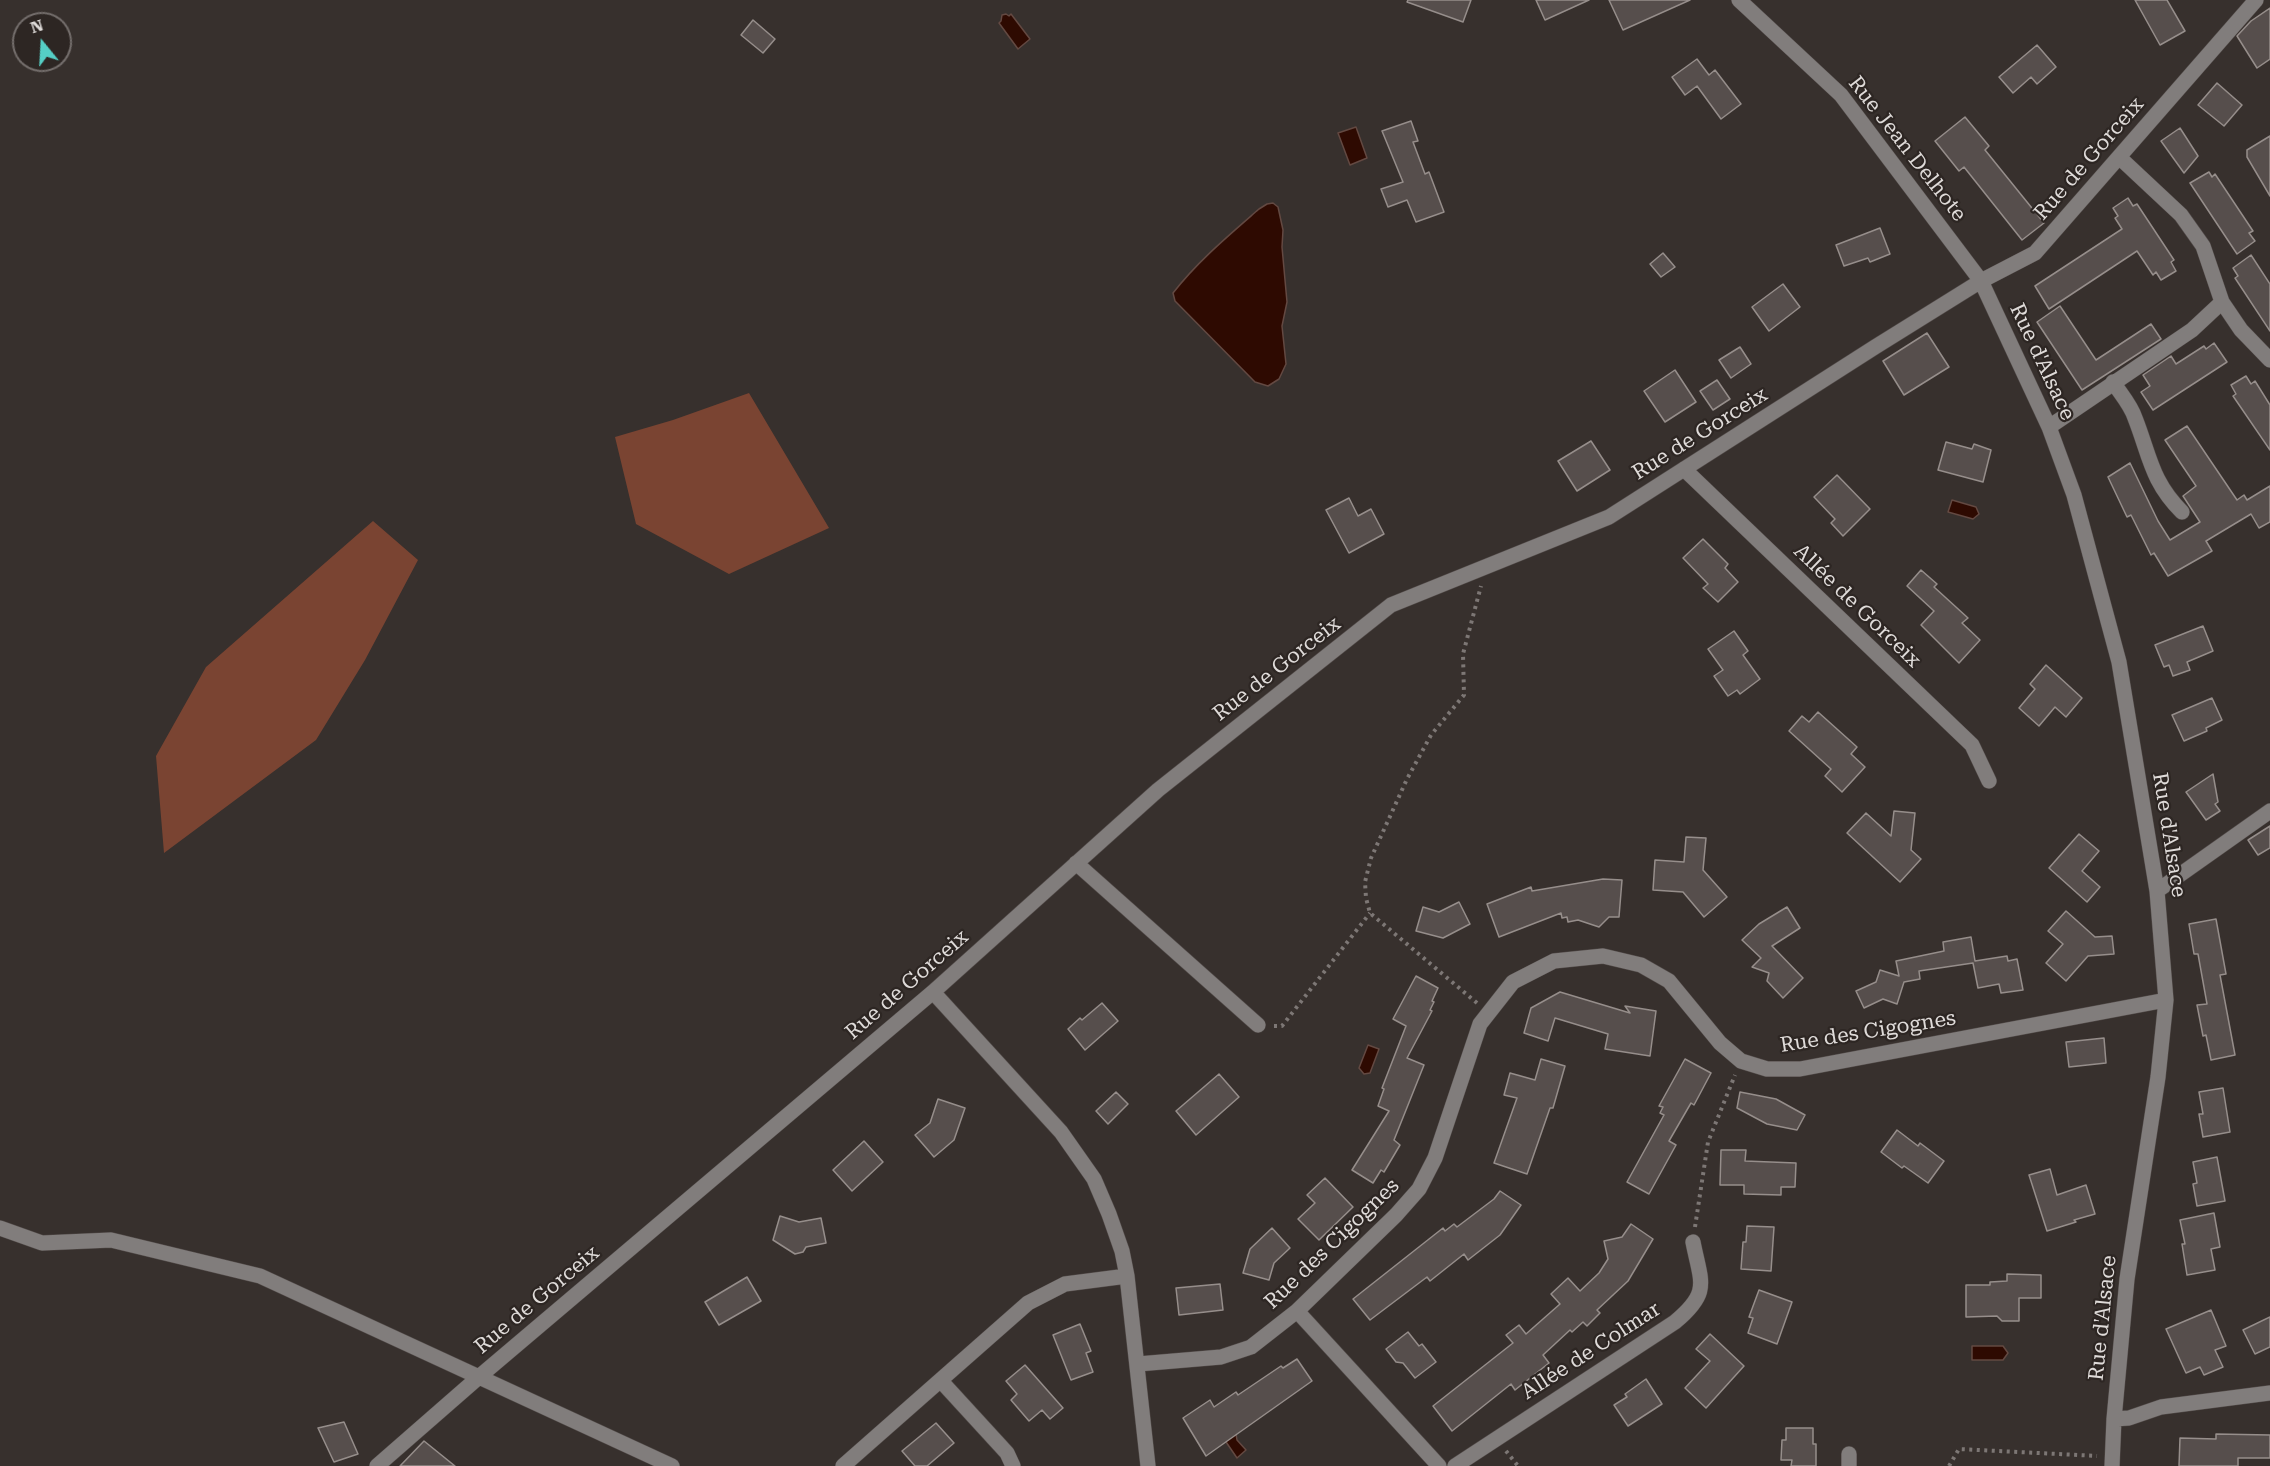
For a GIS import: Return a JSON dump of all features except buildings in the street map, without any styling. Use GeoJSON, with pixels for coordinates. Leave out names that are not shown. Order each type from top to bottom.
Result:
{"type":"FeatureCollection","features":[{"type":"Feature","properties":{"kind":"street","name":"Rue Jean Delhote"},"geometry":{"type":"LineString","coordinates":[[1739,0],[1841,94],[1982,281]]}},
{"type":"Feature","properties":{"kind":"street","name":"Rue de Gorceix"},"geometry":{"type":"LineString","coordinates":[[377,1466],[933,992],[1158,790],[1390,605],[1609,517],[1982,281],[2035,253],[2256,0]]}},
{"type":"Feature","properties":{"kind":"street"},"geometry":{"type":"LineString","coordinates":[[2119,157],[2181,215],[2203,246],[2222,302],[2241,330],[2270,360]]}},
{"type":"Feature","properties":{"kind":"street","name":"Rue d'Alsace"},"geometry":{"type":"LineString","coordinates":[[1982,281],[2049,426],[2074,495],[2119,662],[2157,891],[2166,1000],[2158,1077],[2127,1279],[2112,1461]]}},
{"type":"Feature","properties":{"kind":"street"},"geometry":{"type":"LineString","coordinates":[[2049,426],[2192,330],[2222,302]]}},
{"type":"Feature","properties":{"kind":"street"},"geometry":{"type":"LineString","coordinates":[[2113,382],[2135,416],[2149,462],[2168,498],[2182,512]]}},
{"type":"Feature","properties":{"kind":"street","name":"Allée de Gorceix"},"geometry":{"type":"LineString","coordinates":[[1684,469],[1972,745],[1989,781]]}},
{"type":"Feature","properties":{"kind":"street"},"geometry":{"type":"LineString","coordinates":[[2157,891],[2270,811]]}},
{"type":"Feature","properties":{"kind":"street"},"geometry":{"type":"LineString","coordinates":[[1076,863],[1258,1025]]}},
{"type":"Feature","properties":{"kind":"street","name":"Rue des Cigognes"},"geometry":{"type":"LineString","coordinates":[[1138,1364],[1221,1357],[1251,1347],[1297,1311],[1396,1215],[1419,1189],[1435,1158],[1480,1024],[1513,982],[1554,961],[1603,956],[1641,965],[1669,981],[1720,1042],[1741,1061],[1767,1069],[1800,1069],[2166,1000]]}},
{"type":"Feature","properties":{"kind":"street"},"geometry":{"type":"LineString","coordinates":[[933,992],[1061,1132],[1094,1179],[1122,1251],[1138,1364],[1148,1466]]}},
{"type":"Feature","properties":{"kind":"street"},"geometry":{"type":"LineString","coordinates":[[0,1228],[42,1243],[111,1240],[260,1276],[672,1466]]}},
{"type":"Feature","properties":{"kind":"street","name":"Allée de Colmar"},"geometry":{"type":"LineString","coordinates":[[1455,1466],[1675,1322],[1691,1309],[1702,1288],[1693,1242]]}},
{"type":"Feature","properties":{"kind":"street"},"geometry":{"type":"LineString","coordinates":[[843,1466],[1028,1303],[1065,1284],[1126,1275]]}},
{"type":"Feature","properties":{"kind":"street"},"geometry":{"type":"LineString","coordinates":[[1297,1311],[1439,1466]]}},
{"type":"Feature","properties":{"kind":"street"},"geometry":{"type":"LineString","coordinates":[[940,1381],[1007,1454],[1013,1466]]}},
{"type":"Feature","properties":{"kind":"street"},"geometry":{"type":"LineString","coordinates":[[2114,1419],[2129,1418],[2161,1407],[2270,1393]]}},
{"type":"Feature","properties":{"kind":"path"},"geometry":{"type":"LineString","coordinates":[[1486,567],[1463,654],[1464,695],[1431,735],[1407,779],[1371,858],[1365,882],[1370,913],[1489,1013]]}},
{"type":"Feature","properties":{"kind":"path"},"geometry":{"type":"LineString","coordinates":[[1258,1025],[1282,1026],[1370,913]]}},
{"type":"Feature","properties":{"kind":"path"},"geometry":{"type":"LineString","coordinates":[[1693,1242],[1708,1142],[1741,1061]]}},
{"type":"Feature","properties":{"kind":"path"},"geometry":{"type":"LineString","coordinates":[[1948,1466],[1959,1449],[2112,1461]]}},
{"type":"Feature","properties":{"kind":"shaded area"},"geometry":{"type":"Polygon","coordinates":[[[1011,14],[1030,39],[1018,49],[999,23],[1002,15],[1009,16],[1011,14]]]}},
{"type":"Feature","properties":{"kind":"shaded area"},"geometry":{"type":"Polygon","coordinates":[[[1356,127],[1367,158],[1350,165],[1338,133],[1356,127]]]}},
{"type":"Feature","properties":{"kind":"shaded area"},"geometry":{"type":"Polygon","coordinates":[[[1273,203],[1278,207],[1283,230],[1282,247],[1287,302],[1282,326],[1286,364],[1279,379],[1268,386],[1255,382],[1175,301],[1173,293],[1225,239],[1259,209],[1273,203]]]}},
{"type":"Feature","properties":{"kind":"shaded area"},"geometry":{"type":"Polygon","coordinates":[[[749,393],[829,528],[729,574],[636,524],[615,437],[673,420],[749,393]]]}},
{"type":"Feature","properties":{"kind":"shaded area"},"geometry":{"type":"Polygon","coordinates":[[[1952,500],[1976,507],[1979,514],[1973,519],[1948,512],[1952,500]]]}},
{"type":"Feature","properties":{"kind":"shaded area"},"geometry":{"type":"Polygon","coordinates":[[[373,521],[418,560],[365,660],[316,740],[164,853],[156,756],[206,667],[373,521]]]}},
{"type":"Feature","properties":{"kind":"shaded area"},"geometry":{"type":"Polygon","coordinates":[[[1368,1045],[1379,1049],[1370,1073],[1364,1074],[1359,1068],[1368,1045]]]}},
{"type":"Feature","properties":{"kind":"shaded area"},"geometry":{"type":"Polygon","coordinates":[[[1972,1346],[2003,1346],[2008,1353],[2003,1360],[1972,1360],[1972,1346]]]}},
{"type":"Feature","properties":{"kind":"shaded area"},"geometry":{"type":"Polygon","coordinates":[[[1236,1434],[1237,1440],[1246,1450],[1237,1458],[1224,1439],[1236,1434]]]}}]}
